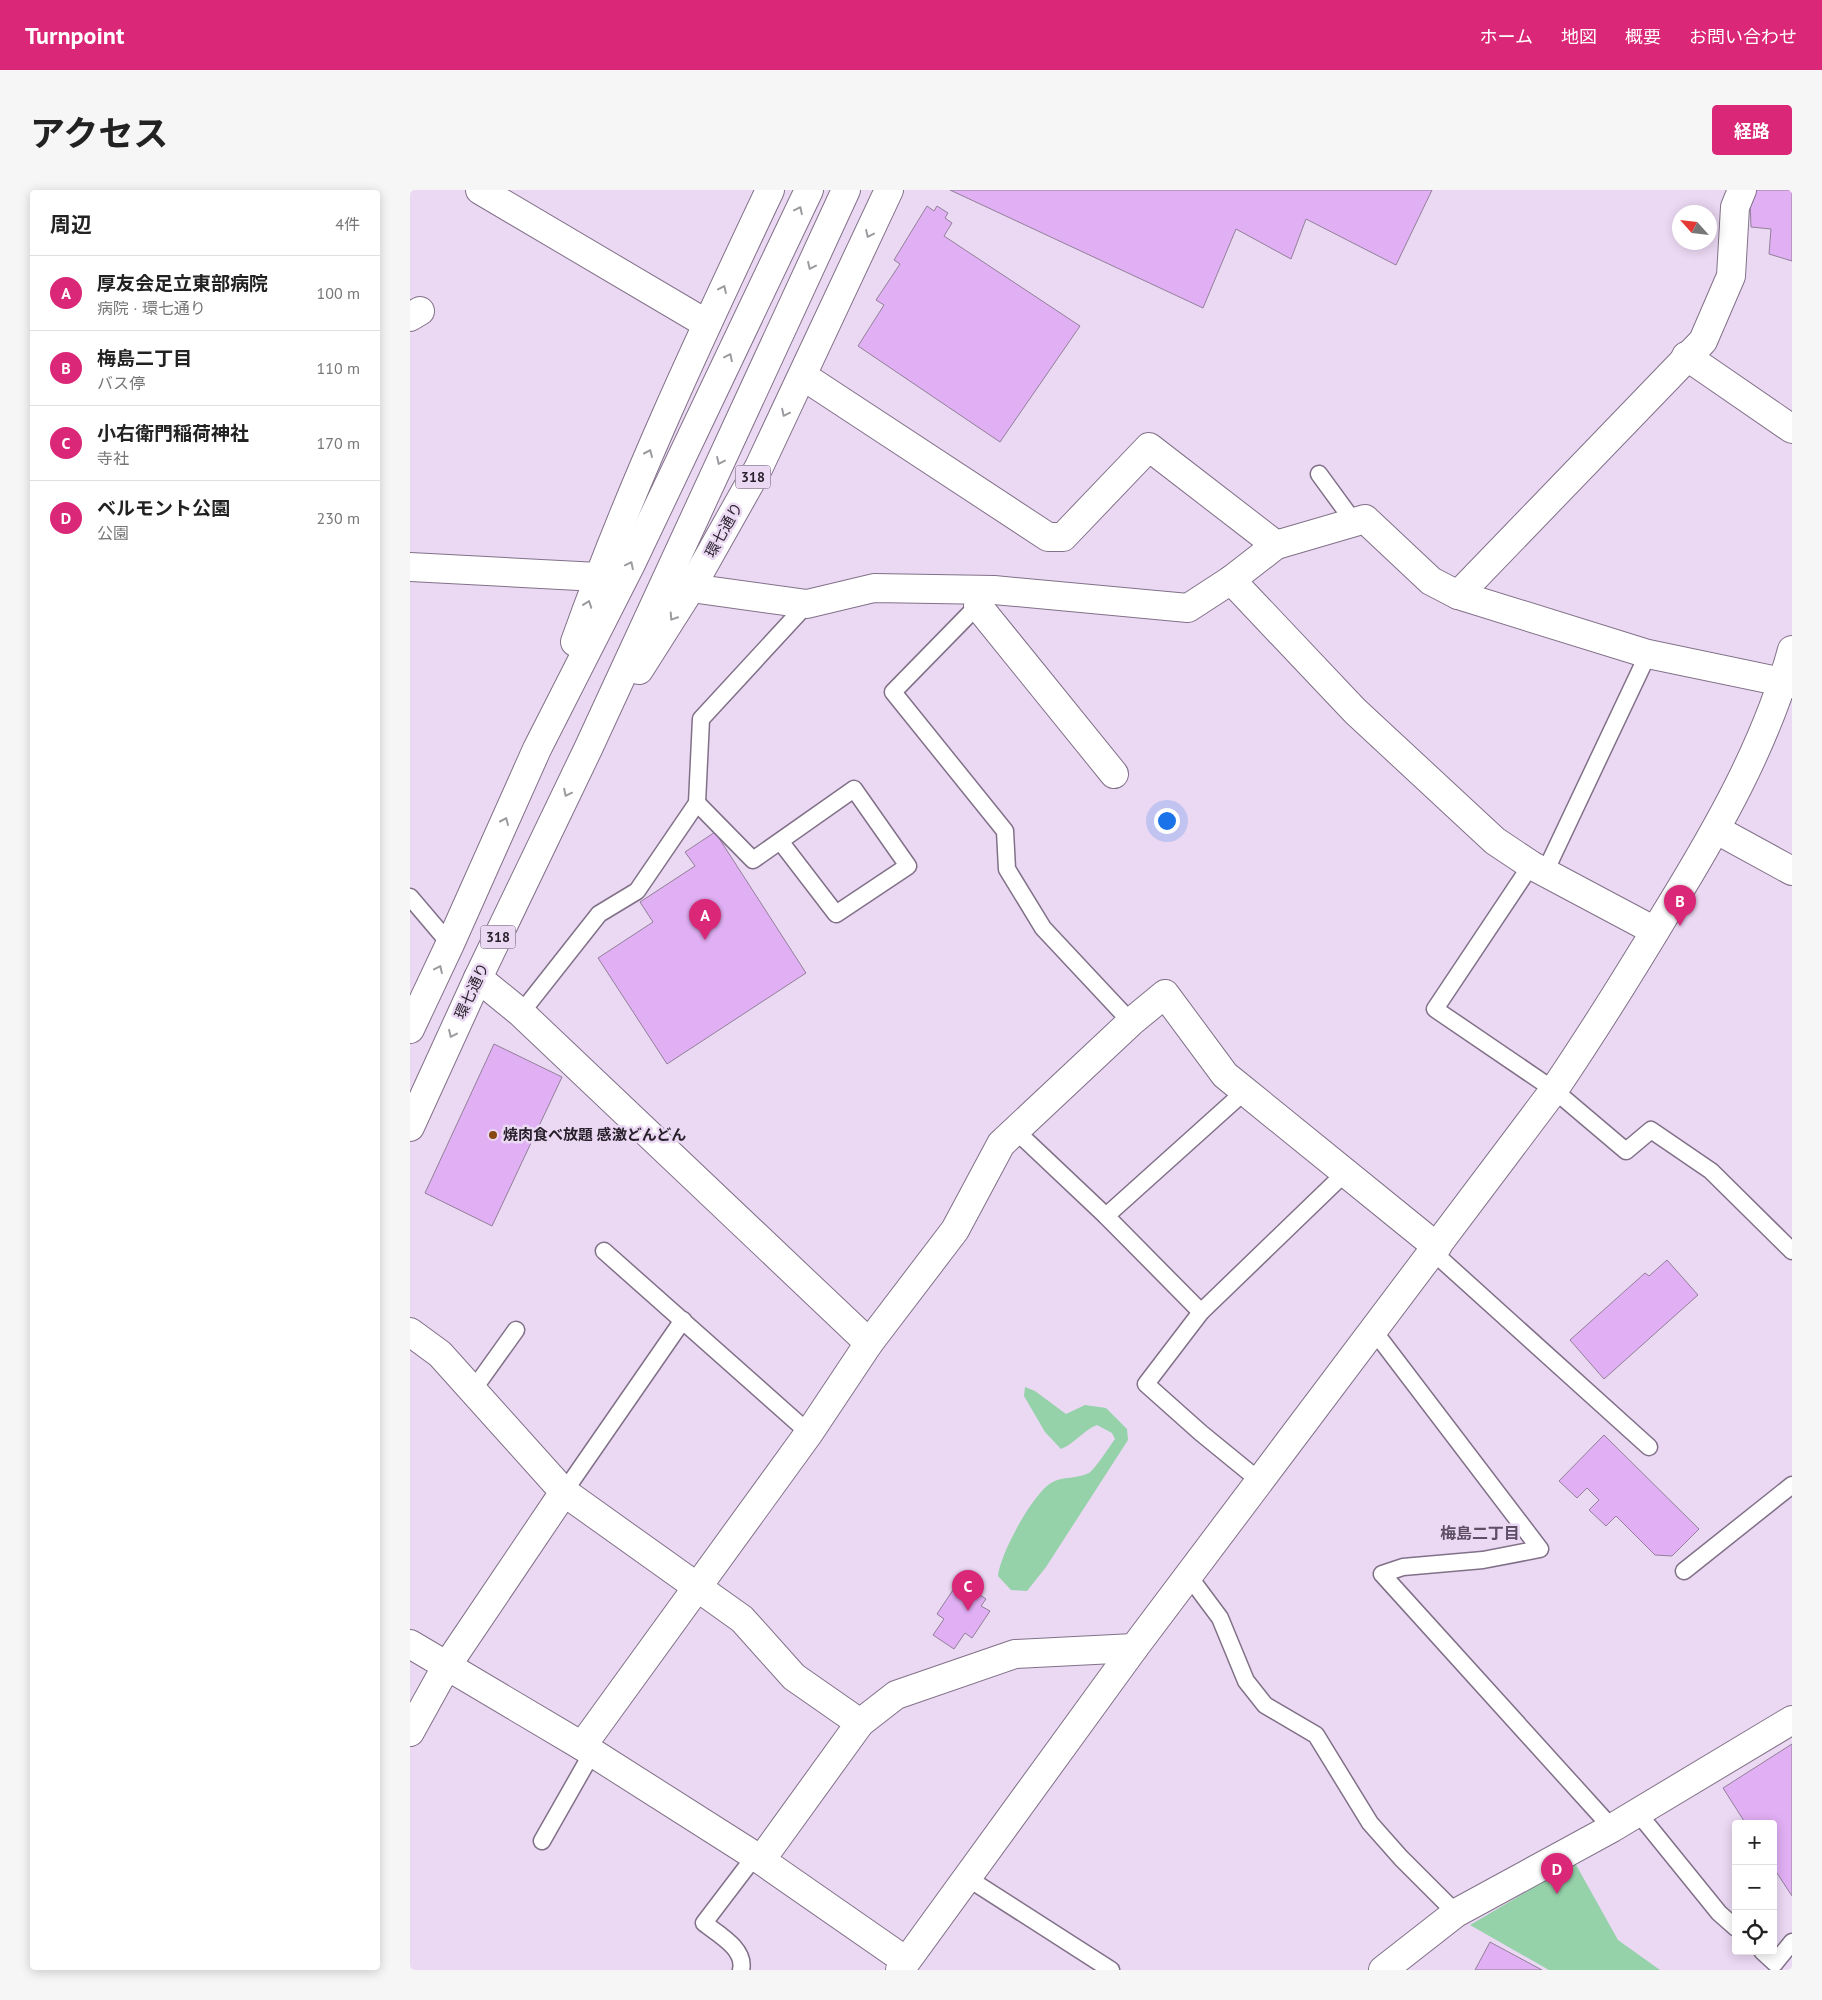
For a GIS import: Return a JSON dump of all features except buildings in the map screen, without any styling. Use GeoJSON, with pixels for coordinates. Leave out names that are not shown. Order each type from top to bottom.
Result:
{"type":"FeatureCollection","features":[{"type":"Feature","properties":{"kind":"street"},"geometry":{"type":"LineString","coordinates":[[480,190],[706,324]]}},
{"type":"Feature","properties":{"kind":"street","name":"318"},"geometry":{"type":"LineString","coordinates":[[536,749],[598,577],[644,465],[706,324],[770,190]]}},
{"type":"Feature","properties":{"kind":"street","name":"318"},"geometry":{"type":"LineString","coordinates":[[410,1029],[450,944],[536,749],[630,566],[809,190]]}},
{"type":"Feature","properties":{"kind":"street","name":"環七通り"},"geometry":{"type":"LineString","coordinates":[[410,1127],[478,978],[588,749],[846,190]]}},
{"type":"Feature","properties":{"kind":"street","name":"環七通り"},"geometry":{"type":"LineString","coordinates":[[588,749],[691,588],[759,467],[889,190]]}},
{"type":"Feature","properties":{"kind":"street"},"geometry":{"type":"LineString","coordinates":[[1458,595],[1686,356],[1703,341],[1731,276],[1735,207],[1742,190]]}},
{"type":"Feature","properties":{"kind":"street"},"geometry":{"type":"LineString","coordinates":[[1686,356],[1792,428]]}},
{"type":"Feature","properties":{"kind":"street"},"geometry":{"type":"LineString","coordinates":[[803,376],[1048,537],[1063,537],[1149,447],[1276,545]]}},
{"type":"Feature","properties":{"kind":"street"},"geometry":{"type":"LineString","coordinates":[[691,588],[806,604],[874,588],[986,598],[1188,608],[1231,580],[1276,545],[1366,519],[1431,581],[1458,595],[1648,654],[1788,683]]}},
{"type":"Feature","properties":{"kind":"street"},"geometry":{"type":"LineString","coordinates":[[410,567],[598,577]]}},
{"type":"Feature","properties":{"kind":"street"},"geometry":{"type":"LineString","coordinates":[[1231,580],[1355,711],[1495,841],[1538,869],[1655,931]]}},
{"type":"Feature","properties":{"kind":"street"},"geometry":{"type":"LineString","coordinates":[[986,598],[1114,774]]}},
{"type":"Feature","properties":{"kind":"street"},"geometry":{"type":"LineString","coordinates":[[410,1644],[587,1749],[758,1858],[909,1967],[966,1877],[1134,1648],[1261,1482],[1554,1090],[1717,830],[1788,683],[1792,650]]}},
{"type":"Feature","properties":{"kind":"street"},"geometry":{"type":"LineString","coordinates":[[1717,830],[1792,871]]}},
{"type":"Feature","properties":{"kind":"street"},"geometry":{"type":"LineString","coordinates":[[478,978],[521,1013],[869,1343]]}},
{"type":"Feature","properties":{"kind":"street"},"geometry":{"type":"LineString","coordinates":[[587,1749],[696,1588],[809,1433],[869,1343],[955,1230],[1001,1144],[1130,1022],[1165,994],[1224,1075],[1345,1173],[1435,1250]]}},
{"type":"Feature","properties":{"kind":"street"},"geometry":{"type":"LineString","coordinates":[[410,1332],[440,1354],[564,1492],[742,1619],[794,1677],[860,1723]]}},
{"type":"Feature","properties":{"kind":"street"},"geometry":{"type":"LineString","coordinates":[[410,1732],[446,1667],[564,1492]]}},
{"type":"Feature","properties":{"kind":"street"},"geometry":{"type":"LineString","coordinates":[[758,1858],[860,1723],[896,1695],[1015,1654],[1134,1648]]}},
{"type":"Feature","properties":{"kind":"street"},"geometry":{"type":"LineString","coordinates":[[1383,1970],[1456,1913],[1612,1828],[1792,1720]]}},
{"type":"Feature","properties":{"kind":"lane"},"geometry":{"type":"LineString","coordinates":[[1320,474],[1354,522]]}},
{"type":"Feature","properties":{"kind":"lane"},"geometry":{"type":"LineString","coordinates":[[986,598],[893,692],[1005,831],[1007,868],[1043,928],[1130,1022]]}},
{"type":"Feature","properties":{"kind":"lane"},"geometry":{"type":"LineString","coordinates":[[521,1013],[598,914],[637,891],[698,803],[701,719],[806,604]]}},
{"type":"Feature","properties":{"kind":"lane"},"geometry":{"type":"LineString","coordinates":[[1648,654],[1538,869],[1436,1009],[1554,1090],[1626,1151],[1651,1130],[1711,1170],[1792,1251]]}},
{"type":"Feature","properties":{"kind":"lane"},"geometry":{"type":"LineString","coordinates":[[698,803],[753,860],[780,840],[854,789],[908,866],[836,914],[780,840]]}},
{"type":"Feature","properties":{"kind":"lane"},"geometry":{"type":"LineString","coordinates":[[410,897],[450,944]]}},
{"type":"Feature","properties":{"kind":"lane"},"geometry":{"type":"LineString","coordinates":[[1106,1216],[1244,1092]]}},
{"type":"Feature","properties":{"kind":"lane"},"geometry":{"type":"LineString","coordinates":[[1015,1130],[1106,1216],[1201,1312]]}},
{"type":"Feature","properties":{"kind":"lane"},"geometry":{"type":"LineString","coordinates":[[1261,1482],[1201,1433],[1146,1384],[1201,1312],[1345,1173]]}},
{"type":"Feature","properties":{"kind":"lane"},"geometry":{"type":"LineString","coordinates":[[604,1250],[809,1433]]}},
{"type":"Feature","properties":{"kind":"lane"},"geometry":{"type":"LineString","coordinates":[[1435,1250],[1650,1447]]}},
{"type":"Feature","properties":{"kind":"lane"},"geometry":{"type":"LineString","coordinates":[[564,1492],[683,1320]]}},
{"type":"Feature","properties":{"kind":"lane"},"geometry":{"type":"LineString","coordinates":[[473,1390],[516,1330]]}},
{"type":"Feature","properties":{"kind":"lane"},"geometry":{"type":"LineString","coordinates":[[1374,1331],[1540,1549],[1483,1560],[1403,1567],[1382,1574],[1612,1828]]}},
{"type":"Feature","properties":{"kind":"lane"},"geometry":{"type":"LineString","coordinates":[[1684,1571],[1792,1485]]}},
{"type":"Feature","properties":{"kind":"lane"},"geometry":{"type":"LineString","coordinates":[[1188,1575],[1220,1618],[1246,1681],[1265,1705],[1316,1734],[1370,1823],[1401,1858],[1456,1913]]}},
{"type":"Feature","properties":{"kind":"lane"},"geometry":{"type":"LineString","coordinates":[[542,1841],[587,1749]]}},
{"type":"Feature","properties":{"kind":"lane"},"geometry":{"type":"LineString","coordinates":[[1638,1813],[1719,1913],[1732,1924]]}},
{"type":"Feature","properties":{"kind":"lane"},"geometry":{"type":"LineString","coordinates":[[741,1970],[740,1955],[735,1948],[704,1923],[758,1858]]}},
{"type":"Feature","properties":{"kind":"lane"},"geometry":{"type":"LineString","coordinates":[[966,1877],[1111,1970]]}},
{"type":"Feature","properties":{"kind":"lane"},"geometry":{"type":"LineString","coordinates":[[1766,1955],[1774,1963],[1792,1942]]}},
{"type":"Feature","properties":{"kind":"green space"},"geometry":{"type":"Polygon","coordinates":[[[1025,1387],[1035,1391],[1066,1414],[1085,1405],[1106,1408],[1127,1429],[1128,1440],[1046,1567],[1027,1591],[1011,1590],[998,1576],[1004,1554],[1026,1512],[1051,1483],[1089,1473],[1115,1439],[1112,1433],[1097,1425],[1061,1449],[1045,1432],[1024,1396],[1025,1387]]]}},
{"type":"Feature","properties":{"kind":"green space"},"geometry":{"type":"Polygon","coordinates":[[[1575,1863],[1618,1940],[1660,1970],[1549,1970],[1470,1925],[1575,1863]]]}},
{"type":"Feature","properties":{"kind":"place","name":"梅島二丁目"},"geometry":{"type":"Point","coordinates":[1680,926]}},
{"type":"Feature","properties":{"kind":"place","name":"厚友会足立東部病院"},"geometry":{"type":"Point","coordinates":[705,940]}},
{"type":"Feature","properties":{"kind":"place","name":"焼肉食べ放題 感激どんどん"},"geometry":{"type":"Point","coordinates":[493,1135]}},
{"type":"Feature","properties":{"kind":"place","name":"小右衛門稲荷神社"},"geometry":{"type":"Point","coordinates":[968,1611]}},
{"type":"Feature","properties":{"kind":"place","name":"ベルモント公園"},"geometry":{"type":"Point","coordinates":[1557,1894]}},
{"type":"Feature","properties":{"kind":"district","name":"梅島二丁目"},"geometry":{"type":"Point","coordinates":[1480,1533]}}]}
